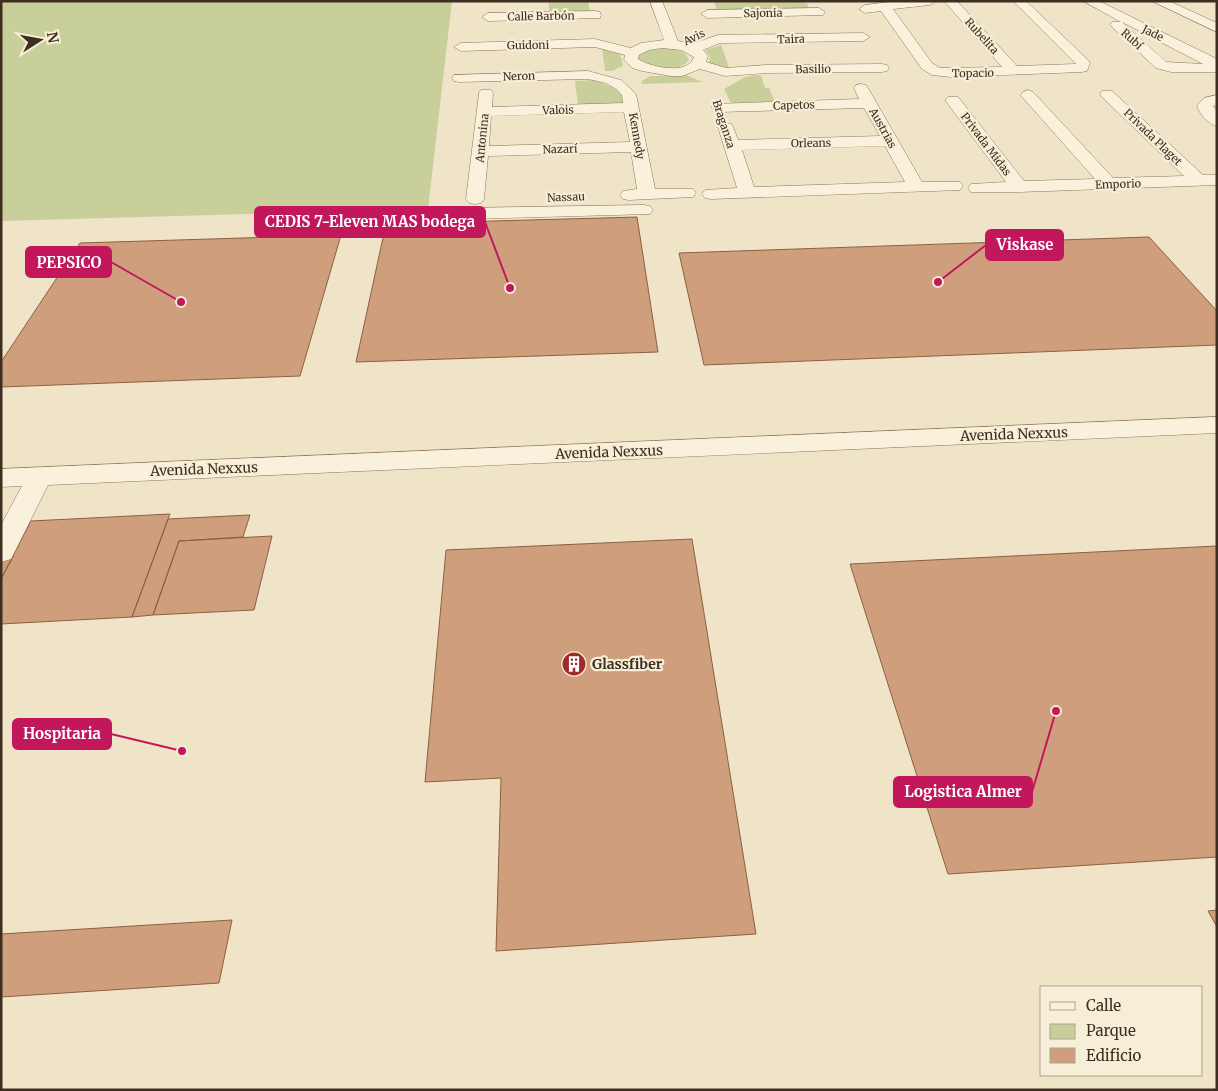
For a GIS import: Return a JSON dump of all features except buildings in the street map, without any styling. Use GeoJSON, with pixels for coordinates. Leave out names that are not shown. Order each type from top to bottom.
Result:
{"type":"FeatureCollection","features":[{"type":"Feature","properties":{"kind":"street"},"geometry":{"type":"LineString","coordinates":[[487,1],[488,31]]}},
{"type":"Feature","properties":{"kind":"street"},"geometry":{"type":"LineString","coordinates":[[594,1],[596,37]]}},
{"type":"Feature","properties":{"kind":"street","name":"Avis"},"geometry":{"type":"LineString","coordinates":[[701,1],[715,34]]}},
{"type":"Feature","properties":{"kind":"street"},"geometry":{"type":"LineString","coordinates":[[808,1],[814,4],[832,38]]}},
{"type":"Feature","properties":{"kind":"street"},"geometry":{"type":"LineString","coordinates":[[865,10],[930,1]]}},
{"type":"Feature","properties":{"kind":"street","name":"Rubelita"},"geometry":{"type":"LineString","coordinates":[[950,1],[1014,72]]}},
{"type":"Feature","properties":{"kind":"street","name":"Topacio"},"geometry":{"type":"LineString","coordinates":[[885,7],[927,66],[932,70],[951,74],[1076,70],[1084,66],[1019,1]]}},
{"type":"Feature","properties":{"kind":"street","name":"Jade"},"geometry":{"type":"LineString","coordinates":[[1089,1],[1217,66]]}},
{"type":"Feature","properties":{"kind":"street"},"geometry":{"type":"LineString","coordinates":[[1158,1],[1217,28]]}},
{"type":"Feature","properties":{"kind":"street"},"geometry":{"type":"LineString","coordinates":[[642,4],[657,2],[674,45]]}},
{"type":"Feature","properties":{"kind":"street","name":"Rubí"},"geometry":{"type":"LineString","coordinates":[[1107,10],[1111,20],[1161,66],[1171,68],[1217,66]]}},
{"type":"Feature","properties":{"kind":"street","name":"Sajonia"},"geometry":{"type":"LineString","coordinates":[[707,14],[819,12]]}},
{"type":"Feature","properties":{"kind":"street","name":"Calle Barbón"},"geometry":{"type":"LineString","coordinates":[[488,31],[595,15]]}},
{"type":"Feature","properties":{"kind":"street"},"geometry":{"type":"LineString","coordinates":[[610,80],[638,62],[650,45],[649,28]]}},
{"type":"Feature","properties":{"kind":"street","name":"Guidoni"},"geometry":{"type":"LineString","coordinates":[[460,47],[488,31],[596,37]]}},
{"type":"Feature","properties":{"kind":"street","name":"Avis"},"geometry":{"type":"LineString","coordinates":[[674,45],[715,34]]}},
{"type":"Feature","properties":{"kind":"street","name":"Avis"},"geometry":{"type":"LineString","coordinates":[[692,49],[715,34]]}},
{"type":"Feature","properties":{"kind":"street","name":"Taira"},"geometry":{"type":"LineString","coordinates":[[715,34],[832,38],[863,37]]}},
{"type":"Feature","properties":{"kind":"street"},"geometry":{"type":"LineString","coordinates":[[596,37],[650,45],[674,45],[692,49],[701,56],[692,67],[673,72],[638,62],[596,37]]}},
{"type":"Feature","properties":{"kind":"street","name":"Basilio"},"geometry":{"type":"LineString","coordinates":[[692,67],[725,72],[882,68]]}},
{"type":"Feature","properties":{"kind":"street","name":"Braganza"},"geometry":{"type":"LineString","coordinates":[[692,67],[715,94],[748,192]]}},
{"type":"Feature","properties":{"kind":"street","name":"Austrias"},"geometry":{"type":"LineString","coordinates":[[851,68],[916,187]]}},
{"type":"Feature","properties":{"kind":"street","name":"Neron"},"geometry":{"type":"LineString","coordinates":[[459,78],[579,74],[610,80]]}},
{"type":"Feature","properties":{"kind":"street","name":"Antonina"},"geometry":{"type":"LineString","coordinates":[[475,200],[488,77]]}},
{"type":"Feature","properties":{"kind":"street","name":"Kennedy"},"geometry":{"type":"LineString","coordinates":[[610,80],[629,94],[639,147],[645,202]]}},
{"type":"Feature","properties":{"kind":"street","name":"Capetos"},"geometry":{"type":"LineString","coordinates":[[715,94],[869,103]]}},
{"type":"Feature","properties":{"kind":"street","name":"Privada Plaget"},"geometry":{"type":"LineString","coordinates":[[1107,94],[1198,180]]}},
{"type":"Feature","properties":{"kind":"street"},"geometry":{"type":"LineString","coordinates":[[1028,95],[1109,184]]}},
{"type":"Feature","properties":{"kind":"street","name":"Privada Midas"},"geometry":{"type":"LineString","coordinates":[[954,100],[1018,187]]}},
{"type":"Feature","properties":{"kind":"street"},"geometry":{"type":"LineString","coordinates":[[1217,100],[1209,101],[1205,104],[1206,109],[1217,121]]}},
{"type":"Feature","properties":{"kind":"street","name":"Valois"},"geometry":{"type":"LineString","coordinates":[[484,112],[632,107]]}},
{"type":"Feature","properties":{"kind":"street","name":"Orleans"},"geometry":{"type":"LineString","coordinates":[[731,145],[890,141]]}},
{"type":"Feature","properties":{"kind":"street","name":"Nazarí"},"geometry":{"type":"LineString","coordinates":[[480,151],[639,147]]}},
{"type":"Feature","properties":{"kind":"street","name":"Emporio"},"geometry":{"type":"LineString","coordinates":[[977,188],[1217,180]]}},
{"type":"Feature","properties":{"kind":"street"},"geometry":{"type":"LineString","coordinates":[[711,194],[954,186]]}},
{"type":"Feature","properties":{"kind":"street","name":"Nassau"},"geometry":{"type":"LineString","coordinates":[[444,200],[645,202],[687,193]]}},
{"type":"Feature","properties":{"kind":"street"},"geometry":{"type":"LineString","coordinates":[[361,222],[372,218],[398,215],[645,202]]}},
{"type":"Feature","properties":{"kind":"street","name":"Avenida Nexxus"},"geometry":{"type":"LineString","coordinates":[[35,486],[58,494],[118,473],[1217,425]]}},
{"type":"Feature","properties":{"kind":"street"},"geometry":{"type":"LineString","coordinates":[[1,478],[35,486]]}},
{"type":"Feature","properties":{"kind":"street"},"geometry":{"type":"LineString","coordinates":[[1,496],[35,486]]}},
{"type":"Feature","properties":{"kind":"street"},"geometry":{"type":"LineString","coordinates":[[1,551],[35,486]]}},
{"type":"Feature","properties":{"kind":"green space"},"geometry":{"type":"Polygon","coordinates":[[[1,1],[452,1],[428,209],[1,221],[1,1]]]}},
{"type":"Feature","properties":{"kind":"green space"},"geometry":{"type":"Polygon","coordinates":[[[549,1],[588,1],[590,12],[549,12],[549,1]]]}},
{"type":"Feature","properties":{"kind":"green space"},"geometry":{"type":"Polygon","coordinates":[[[714,1],[786,1],[807,3],[809,9],[717,11],[714,1]]]}},
{"type":"Feature","properties":{"kind":"green space"},"geometry":{"type":"Polygon","coordinates":[[[721,45],[730,70],[709,64],[710,57],[705,50],[721,45]]]}},
{"type":"Feature","properties":{"kind":"green space"},"geometry":{"type":"Polygon","coordinates":[[[602,48],[620,53],[623,66],[612,71],[605,71],[602,48]]]}},
{"type":"Feature","properties":{"kind":"green space"},"geometry":{"type":"Polygon","coordinates":[[[665,48],[682,52],[689,60],[684,65],[671,68],[658,67],[639,61],[639,54],[649,50],[665,48]]]}},
{"type":"Feature","properties":{"kind":"green space"},"geometry":{"type":"Polygon","coordinates":[[[686,75],[703,82],[642,84],[642,81],[650,76],[686,75]]]}},
{"type":"Feature","properties":{"kind":"green space"},"geometry":{"type":"Polygon","coordinates":[[[761,75],[765,88],[769,88],[775,102],[731,103],[724,89],[745,77],[761,75]]]}},
{"type":"Feature","properties":{"kind":"green space"},"geometry":{"type":"Polygon","coordinates":[[[594,80],[624,92],[625,104],[578,105],[575,81],[594,80]]]}},
{"type":"Feature","properties":{"kind":"place","name":"Viskase"},"geometry":{"type":"Point","coordinates":[938,282]}},
{"type":"Feature","properties":{"kind":"place","name":"CEDIS 7-Eleven MAS bodega"},"geometry":{"type":"Point","coordinates":[510,288]}},
{"type":"Feature","properties":{"kind":"place","name":"PEPSICO"},"geometry":{"type":"Point","coordinates":[181,302]}},
{"type":"Feature","properties":{"kind":"place","name":"Glassfiber"},"geometry":{"type":"Point","coordinates":[574,664]}},
{"type":"Feature","properties":{"kind":"place","name":"Logistica Almer"},"geometry":{"type":"Point","coordinates":[1056,711]}},
{"type":"Feature","properties":{"kind":"place","name":"Hospitaria"},"geometry":{"type":"Point","coordinates":[182,751]}}]}
